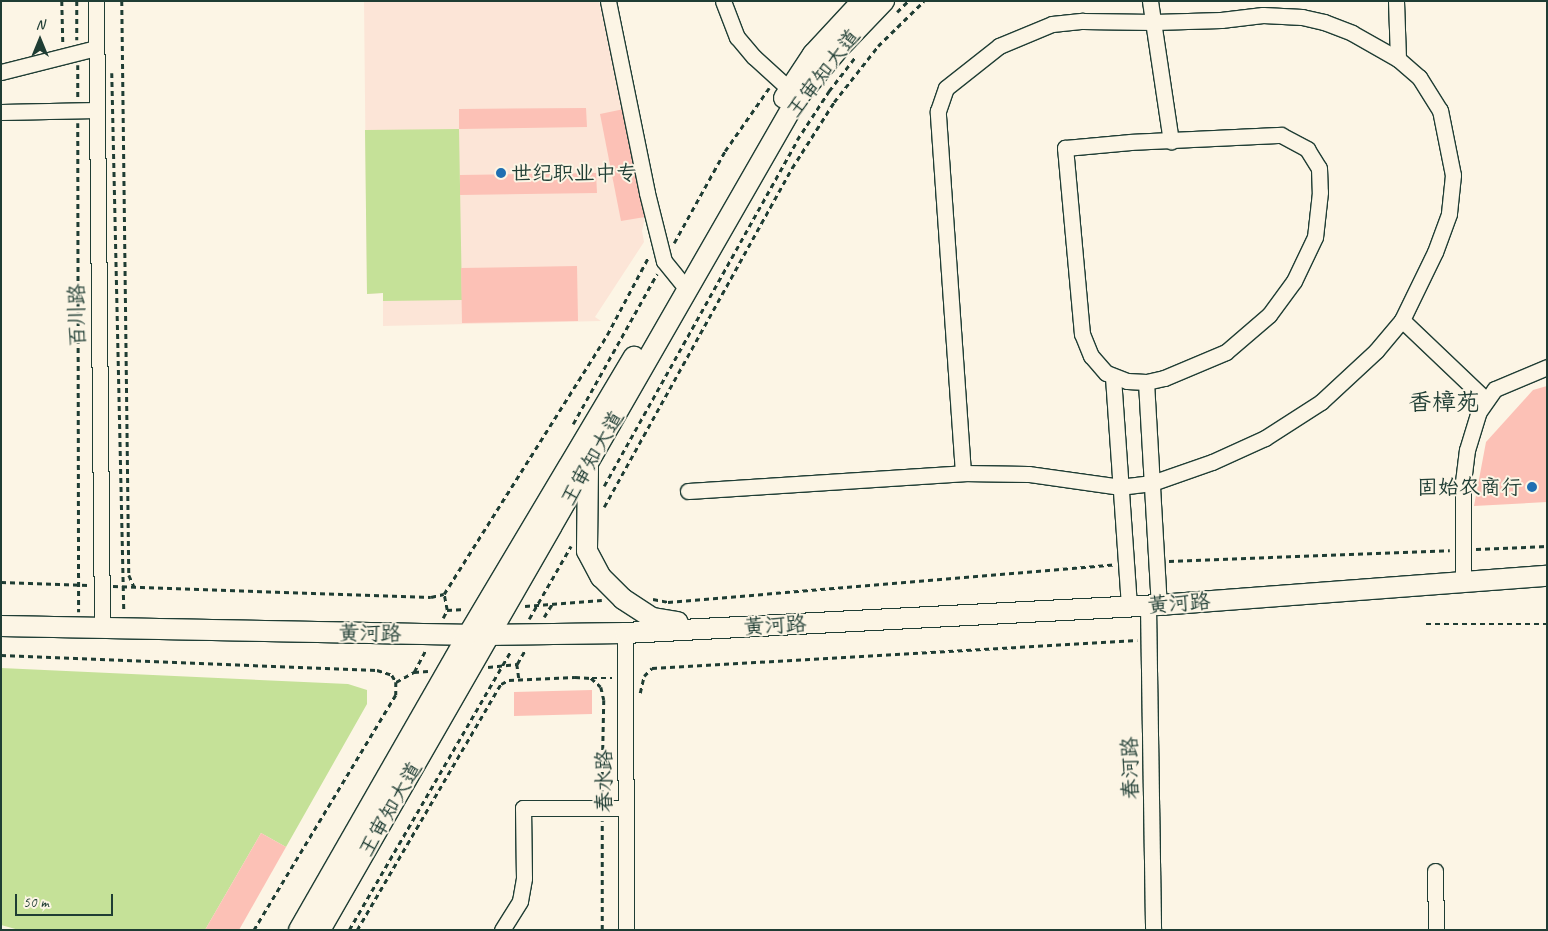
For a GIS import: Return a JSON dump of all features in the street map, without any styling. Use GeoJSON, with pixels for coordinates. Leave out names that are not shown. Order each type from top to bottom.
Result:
{"type":"FeatureCollection","features":[{"type":"Feature","properties":{"kind":"main road"},"geometry":{"type":"LineString","coordinates":[[794,93],[812,54],[862,1]]}},
{"type":"Feature","properties":{"kind":"main road","name":"王审知大道"},"geometry":{"type":"LineString","coordinates":[[320,930],[588,464],[684,286],[794,93],[840,47],[889,8]]}},
{"type":"Feature","properties":{"kind":"main road"},"geometry":{"type":"LineString","coordinates":[[299,930],[468,635],[684,286]]}},
{"type":"Feature","properties":{"kind":"main road"},"geometry":{"type":"LineString","coordinates":[[588,464],[587,551],[601,577],[623,599],[652,618],[712,628]]}},
{"type":"Feature","properties":{"kind":"main road","name":"黄河路"},"geometry":{"type":"LineString","coordinates":[[1,626],[468,635],[625,633],[1146,606],[1547,576]]}},
{"type":"Feature","properties":{"kind":"street","name":"百川路"},"geometry":{"type":"LineString","coordinates":[[96,1],[102,628]]}},
{"type":"Feature","properties":{"kind":"street"},"geometry":{"type":"LineString","coordinates":[[608,1],[647,193],[664,261],[684,286]]}},
{"type":"Feature","properties":{"kind":"street"},"geometry":{"type":"LineString","coordinates":[[723,1],[737,36],[754,57],[794,93]]}},
{"type":"Feature","properties":{"kind":"street"},"geometry":{"type":"LineString","coordinates":[[1150,1],[1171,141]]}},
{"type":"Feature","properties":{"kind":"street"},"geometry":{"type":"LineString","coordinates":[[1396,1],[1398,59]]}},
{"type":"Feature","properties":{"kind":"street"},"geometry":{"type":"LineString","coordinates":[[688,491],[963,473],[1028,474],[1121,487],[1152,483],[1212,462],[1265,438],[1320,402],[1376,351],[1402,320],[1435,252],[1449,214],[1453,175],[1440,110],[1419,77],[1398,59],[1352,33],[1324,22],[1302,17],[1263,15],[1221,20],[1154,22],[1083,21],[1052,24],[999,46],[946,88],[938,111],[963,473]]}},
{"type":"Feature","properties":{"kind":"street"},"geometry":{"type":"LineString","coordinates":[[1,72],[96,48]]}},
{"type":"Feature","properties":{"kind":"street"},"geometry":{"type":"LineString","coordinates":[[1,112],[97,110]]}},
{"type":"Feature","properties":{"kind":"street"},"geometry":{"type":"LineString","coordinates":[[1281,135],[1307,149],[1318,168],[1320,192],[1315,238],[1294,281],[1269,315],[1226,352],[1164,378],[1146,382],[1128,381],[1113,377],[1106,374],[1091,356],[1082,334],[1065,148],[1131,142],[1281,135]]}},
{"type":"Feature","properties":{"kind":"street"},"geometry":{"type":"LineString","coordinates":[[1402,320],[1486,400]]}},
{"type":"Feature","properties":{"kind":"street"},"geometry":{"type":"LineString","coordinates":[[1463,582],[1462,507],[1467,450],[1478,413],[1495,389],[1547,367]]}},
{"type":"Feature","properties":{"kind":"street"},"geometry":{"type":"LineString","coordinates":[[1113,377],[1126,564],[1146,606]]}},
{"type":"Feature","properties":{"kind":"street"},"geometry":{"type":"LineString","coordinates":[[1146,382],[1157,562],[1146,606]]}},
{"type":"Feature","properties":{"kind":"street","name":"春河路"},"geometry":{"type":"LineString","coordinates":[[1146,606],[1149,640],[1154,930]]}},
{"type":"Feature","properties":{"kind":"street","name":"春水路"},"geometry":{"type":"LineString","coordinates":[[625,633],[626,930]]}},
{"type":"Feature","properties":{"kind":"street"},"geometry":{"type":"LineString","coordinates":[[502,930],[520,901],[524,878],[523,808],[626,808]]}},
{"type":"Feature","properties":{"kind":"street"},"geometry":{"type":"LineString","coordinates":[[1435,871],[1436,930]]}},
{"type":"Feature","properties":{"kind":"path"},"geometry":{"type":"LineString","coordinates":[[62,1],[78,111],[79,628]]}},
{"type":"Feature","properties":{"kind":"path"},"geometry":{"type":"LineString","coordinates":[[70,54],[77,1]]}},
{"type":"Feature","properties":{"kind":"path"},"geometry":{"type":"LineString","coordinates":[[122,1],[129,575],[134,587]]}},
{"type":"Feature","properties":{"kind":"path"},"geometry":{"type":"LineString","coordinates":[[889,8],[908,1]]}},
{"type":"Feature","properties":{"kind":"path"},"geometry":{"type":"LineString","coordinates":[[603,510],[792,168],[834,102],[878,46],[924,1]]}},
{"type":"Feature","properties":{"kind":"path"},"geometry":{"type":"LineString","coordinates":[[602,490],[798,140],[829,91],[860,51]]}},
{"type":"Feature","properties":{"kind":"path"},"geometry":{"type":"LineString","coordinates":[[112,71],[124,628]]}},
{"type":"Feature","properties":{"kind":"path"},"geometry":{"type":"LineString","coordinates":[[1,582],[431,598],[444,594],[607,335],[650,255],[661,249]]}},
{"type":"Feature","properties":{"kind":"path"},"geometry":{"type":"LineString","coordinates":[[349,930],[574,540]]}},
{"type":"Feature","properties":{"kind":"path"},"geometry":{"type":"LineString","coordinates":[[1157,562],[1547,546]]}},
{"type":"Feature","properties":{"kind":"path"},"geometry":{"type":"LineString","coordinates":[[646,597],[668,602],[1126,564]]}},
{"type":"Feature","properties":{"kind":"path"},"geometry":{"type":"LineString","coordinates":[[505,607],[604,599],[612,588]]}},
{"type":"Feature","properties":{"kind":"path"},"geometry":{"type":"LineString","coordinates":[[444,594],[447,610],[485,608]]}},
{"type":"Feature","properties":{"kind":"path"},"geometry":{"type":"LineString","coordinates":[[1426,624],[1547,624]]}},
{"type":"Feature","properties":{"kind":"path"},"geometry":{"type":"LineString","coordinates":[[640,698],[644,676],[652,668],[1149,640]]}},
{"type":"Feature","properties":{"kind":"path"},"geometry":{"type":"LineString","coordinates":[[1,655],[377,670],[392,675],[396,682],[396,695],[254,930]]}},
{"type":"Feature","properties":{"kind":"path"},"geometry":{"type":"LineString","coordinates":[[517,664],[520,680]]}},
{"type":"Feature","properties":{"kind":"path"},"geometry":{"type":"LineString","coordinates":[[396,682],[414,672]]}},
{"type":"Feature","properties":{"kind":"path"},"geometry":{"type":"LineString","coordinates":[[357,930],[501,684],[509,680],[575,677],[591,678],[601,687],[604,700],[602,930]]}},
{"type":"Feature","properties":{"kind":"shaded area","name":"世纪职业中专"},"geometry":{"type":"Polygon","coordinates":[[[364,1],[599,1],[624,109],[645,217],[642,231],[644,242],[595,317],[601,321],[383,326],[383,293],[367,294],[364,1]]]}},
{"type":"Feature","properties":{"kind":"green space"},"geometry":{"type":"Polygon","coordinates":[[[459,129],[462,300],[383,301],[383,293],[367,294],[365,130],[459,129]]]}},
{"type":"Feature","properties":{"kind":"green space"},"geometry":{"type":"Polygon","coordinates":[[[1,668],[348,684],[367,690],[367,704],[286,847],[261,833],[205,930],[19,930],[1,925],[1,668]]]}},
{"type":"Feature","properties":{"kind":"building"},"geometry":{"type":"Polygon","coordinates":[[[586,108],[587,127],[459,129],[459,109],[586,108]]]}},
{"type":"Feature","properties":{"kind":"building"},"geometry":{"type":"Polygon","coordinates":[[[624,109],[645,217],[621,221],[600,114],[624,109]]]}},
{"type":"Feature","properties":{"kind":"building"},"geometry":{"type":"Polygon","coordinates":[[[596,173],[597,193],[460,195],[460,175],[596,173]]]}},
{"type":"Feature","properties":{"kind":"building"},"geometry":{"type":"Polygon","coordinates":[[[577,266],[578,321],[462,323],[461,268],[577,266]]]}},
{"type":"Feature","properties":{"kind":"building"},"geometry":{"type":"Polygon","coordinates":[[[1547,386],[1547,502],[1474,506],[1486,442],[1533,390],[1547,386]]]}},
{"type":"Feature","properties":{"kind":"building"},"geometry":{"type":"Polygon","coordinates":[[[592,690],[592,714],[514,716],[514,692],[592,690]]]}},
{"type":"Feature","properties":{"kind":"building"},"geometry":{"type":"Polygon","coordinates":[[[261,833],[286,847],[239,930],[205,930],[261,833]]]}},
{"type":"Feature","properties":{"kind":"place","name":"世纪职业中专"},"geometry":{"type":"Point","coordinates":[501,173]}},
{"type":"Feature","properties":{"kind":"place","name":"固始农商行"},"geometry":{"type":"Point","coordinates":[1532,487]}},
{"type":"Feature","properties":{"kind":"district","name":"香樟苑"},"geometry":{"type":"Point","coordinates":[1444,403]}}]}
